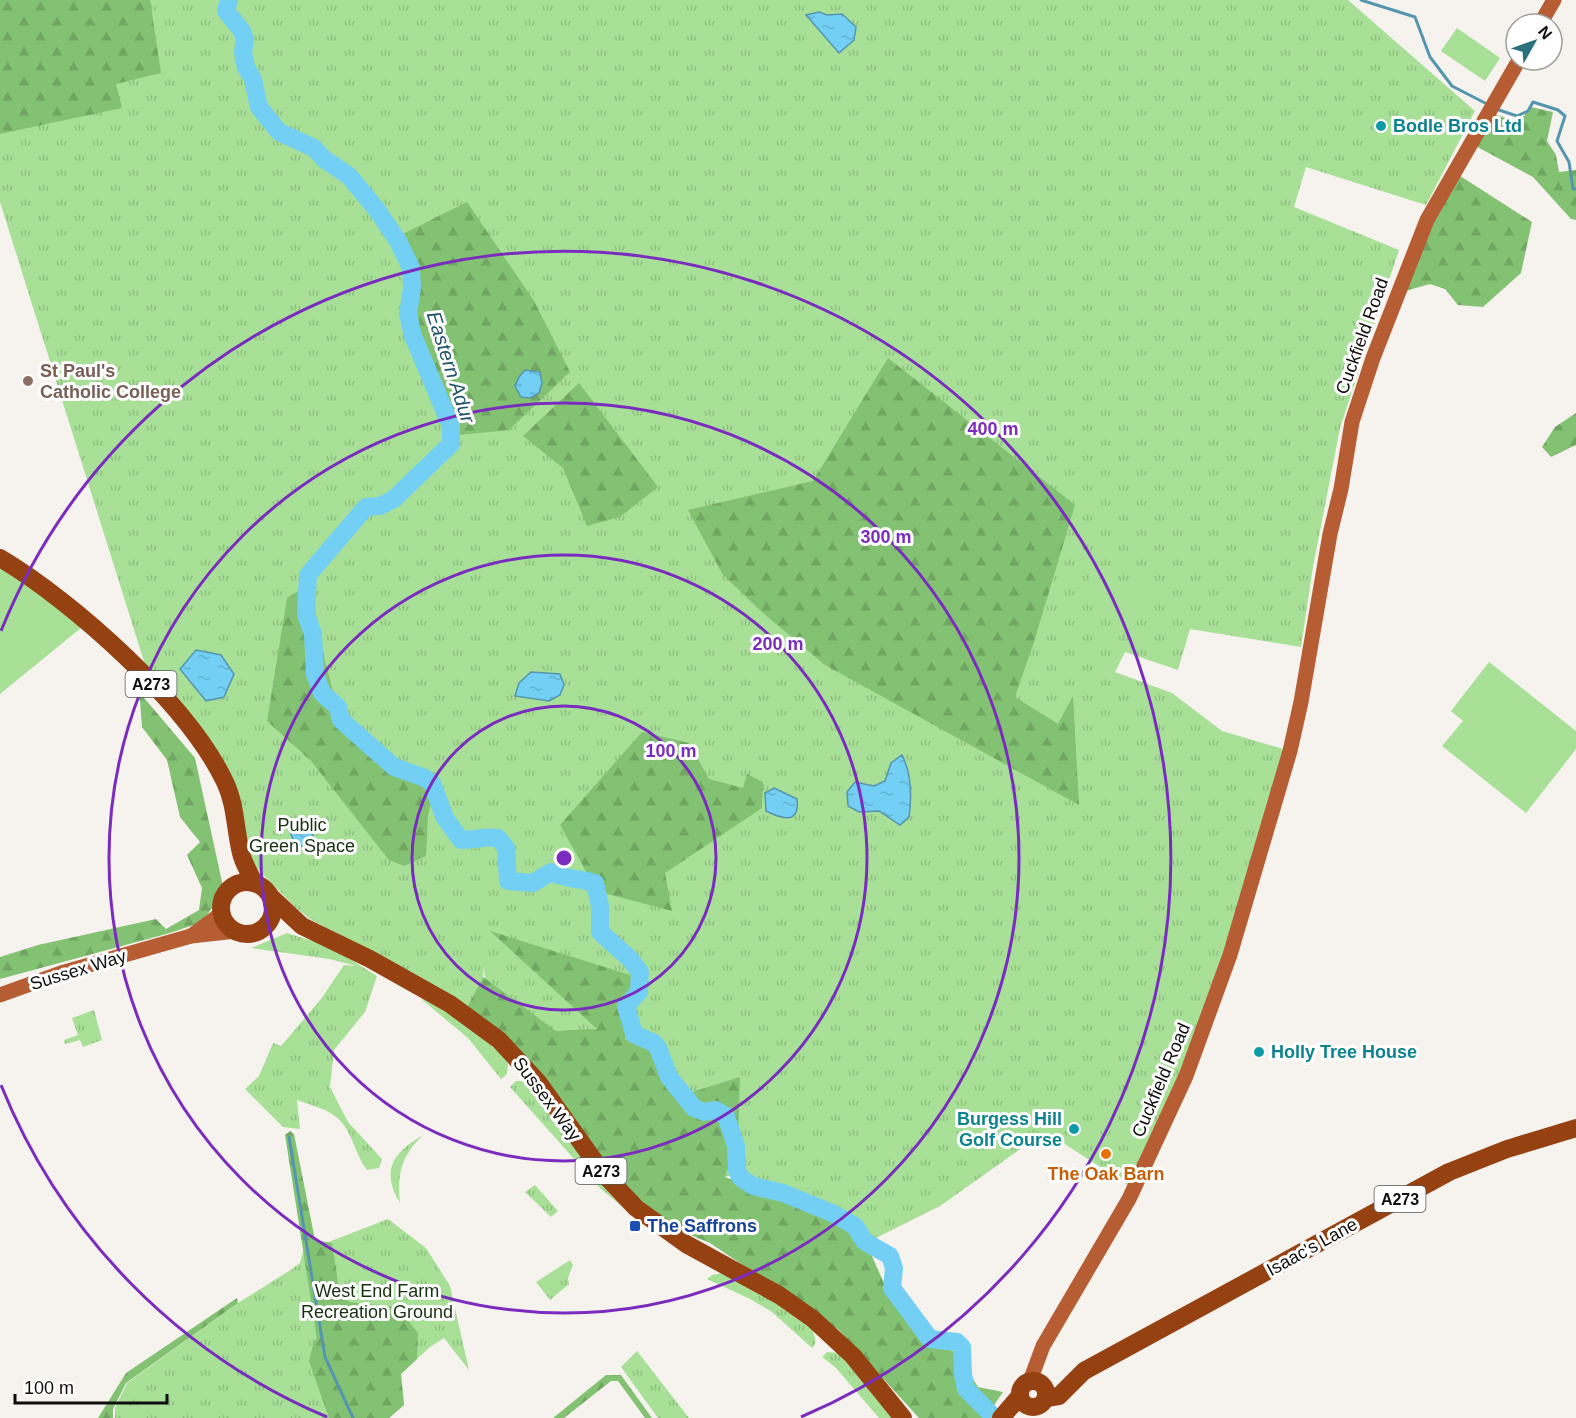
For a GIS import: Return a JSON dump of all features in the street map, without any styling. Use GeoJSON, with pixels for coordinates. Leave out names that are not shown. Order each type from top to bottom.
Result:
{"type":"FeatureCollection","features":[{"type":"Feature","properties":{"kind":"main road","name":"Cuckfield Road"},"geometry":{"type":"LineString","coordinates":[[1035,1392],[1036,1362],[1043,1346],[1129,1199],[1186,1076],[1230,955],[1294,734],[1352,422],[1427,220],[1512,72]]}},
{"type":"Feature","properties":{"kind":"main road","name":"A273"},"geometry":{"type":"LineString","coordinates":[[0,558],[52,593],[87,623],[135,666],[181,717],[210,755],[226,784],[234,811],[241,855],[254,883]]}},
{"type":"Feature","properties":{"kind":"main road"},"geometry":{"type":"LineString","coordinates":[[226,892],[238,883],[254,883],[267,891],[271,897],[273,912],[267,925],[252,933],[236,931],[224,920],[223,899],[241,855]]}},
{"type":"Feature","properties":{"kind":"main road","name":"Sussex Way"},"geometry":{"type":"LineString","coordinates":[[271,897],[302,926],[370,959],[450,1004],[499,1040],[538,1082],[603,1173],[636,1208],[686,1244],[779,1296],[813,1319],[853,1356],[903,1418]]}},
{"type":"Feature","properties":{"kind":"main road","name":"Sussex Way"},"geometry":{"type":"LineString","coordinates":[[192,936],[222,913]]}},
{"type":"Feature","properties":{"kind":"main road","name":"Sussex Way"},"geometry":{"type":"LineString","coordinates":[[267,925],[302,926]]}},
{"type":"Feature","properties":{"kind":"main road","name":"Sussex Way"},"geometry":{"type":"LineString","coordinates":[[0,995],[61,973],[192,936],[236,931]]}},
{"type":"Feature","properties":{"kind":"main road","name":"Isaac's Lane"},"geometry":{"type":"LineString","coordinates":[[1035,1392],[1059,1396],[1084,1371],[1449,1172],[1507,1149],[1573,1127]]}},
{"type":"Feature","properties":{"kind":"main road","name":"A273"},"geometry":{"type":"LineString","coordinates":[[1003,1416],[1035,1392]]}},
{"type":"Feature","properties":{"kind":"green space","name":"Public Green Space"},"geometry":{"type":"Polygon","coordinates":[[[0,0],[1348,0],[1475,111],[1426,205],[1306,167],[1294,207],[1399,250],[1340,428],[1313,567],[1301,647],[1190,629],[1178,670],[1125,652],[1115,672],[1172,693],[1222,731],[1290,751],[1230,955],[1134,1189],[1054,1137],[1033,1140],[940,1206],[876,1238],[733,1175],[724,1177],[485,980],[484,966],[483,977],[467,1007],[310,919],[295,907],[244,855],[228,786],[147,671],[0,202],[0,0]]]}},
{"type":"Feature","properties":{"kind":"green space"},"geometry":{"type":"Polygon","coordinates":[[[0,0],[150,0],[161,73],[116,84],[122,108],[0,134],[0,0]]]}},
{"type":"Feature","properties":{"kind":"green space"},"geometry":{"type":"Polygon","coordinates":[[[1457,28],[1500,58],[1485,81],[1441,51],[1457,28]]]}},
{"type":"Feature","properties":{"kind":"green space"},"geometry":{"type":"Polygon","coordinates":[[[1531,107],[1553,112],[1547,141],[1556,155],[1559,172],[1576,170],[1576,220],[1571,219],[1533,177],[1470,143],[1490,113],[1519,122],[1531,107]]]}},
{"type":"Feature","properties":{"kind":"green space"},"geometry":{"type":"Polygon","coordinates":[[[1454,172],[1532,222],[1521,273],[1483,307],[1458,305],[1445,289],[1430,284],[1398,293],[1454,172]]]}},
{"type":"Feature","properties":{"kind":"green space"},"geometry":{"type":"Polygon","coordinates":[[[467,202],[534,301],[570,372],[509,430],[448,436],[409,329],[409,254],[395,238],[467,202]]]}},
{"type":"Feature","properties":{"kind":"green space"},"geometry":{"type":"Polygon","coordinates":[[[888,358],[1075,505],[1015,697],[1058,724],[1073,696],[1079,805],[825,665],[763,613],[723,575],[688,510],[813,481],[888,358]]]}},
{"type":"Feature","properties":{"kind":"green space"},"geometry":{"type":"Polygon","coordinates":[[[579,383],[658,487],[620,517],[587,526],[563,468],[523,436],[579,383]]]}},
{"type":"Feature","properties":{"kind":"green space"},"geometry":{"type":"Polygon","coordinates":[[[1576,413],[1576,445],[1551,457],[1542,447],[1555,427],[1576,413]]]}},
{"type":"Feature","properties":{"kind":"green space"},"geometry":{"type":"Polygon","coordinates":[[[0,558],[87,623],[0,694],[0,558]]]}},
{"type":"Feature","properties":{"kind":"green space"},"geometry":{"type":"Polygon","coordinates":[[[1091,574],[1149,588],[1140,619],[1083,602],[1091,574]]]}},
{"type":"Feature","properties":{"kind":"green space"},"geometry":{"type":"Polygon","coordinates":[[[310,583],[325,661],[341,720],[394,767],[438,773],[428,816],[426,856],[404,866],[389,860],[311,761],[267,721],[287,598],[310,583]]]}},
{"type":"Feature","properties":{"kind":"green space"},"geometry":{"type":"Polygon","coordinates":[[[1489,662],[1576,731],[1576,749],[1526,813],[1442,746],[1463,721],[1451,711],[1489,662]]]}},
{"type":"Feature","properties":{"kind":"green space"},"geometry":{"type":"Polygon","coordinates":[[[134,686],[195,758],[224,891],[202,922],[170,933],[0,979],[0,957],[38,945],[156,919],[166,929],[199,910],[202,888],[187,855],[200,842],[180,817],[167,760],[142,727],[140,701],[134,686]]]}},
{"type":"Feature","properties":{"kind":"green space"},"geometry":{"type":"Polygon","coordinates":[[[642,732],[689,743],[709,779],[743,788],[747,774],[763,782],[762,808],[665,873],[672,911],[596,889],[560,825],[642,732]]]}},
{"type":"Feature","properties":{"kind":"green space"},"geometry":{"type":"Polygon","coordinates":[[[490,931],[643,979],[625,1040],[661,1043],[686,1094],[740,1077],[738,1140],[725,1177],[785,1200],[831,1212],[864,1238],[883,1281],[935,1348],[956,1351],[978,1387],[1003,1392],[985,1418],[919,1418],[839,1330],[710,1243],[652,1219],[467,1007],[483,977],[556,1031],[597,1029],[490,931]]]}},
{"type":"Feature","properties":{"kind":"green space"},"geometry":{"type":"Polygon","coordinates":[[[287,933],[329,946],[377,976],[365,1012],[334,1050],[330,1087],[348,1122],[382,1159],[379,1168],[367,1170],[346,1129],[339,1119],[328,1112],[297,1100],[300,1129],[283,1127],[245,1089],[259,1076],[273,1043],[281,1046],[321,999],[344,965],[357,966],[329,959],[251,948],[287,933]]]}},
{"type":"Feature","properties":{"kind":"green space"},"geometry":{"type":"Polygon","coordinates":[[[420,998],[453,1014],[504,1056],[508,1064],[507,1074],[501,1079],[468,1038],[420,998]]]}},
{"type":"Feature","properties":{"kind":"green space"},"geometry":{"type":"Polygon","coordinates":[[[94,1010],[102,1040],[83,1047],[80,1040],[65,1044],[64,1040],[78,1035],[72,1018],[94,1010]]]}},
{"type":"Feature","properties":{"kind":"green space"},"geometry":{"type":"Polygon","coordinates":[[[516,1081],[523,1081],[532,1086],[626,1210],[600,1188],[510,1087],[516,1081]]]}},
{"type":"Feature","properties":{"kind":"green space"},"geometry":{"type":"Polygon","coordinates":[[[290,1131],[294,1134],[315,1240],[332,1243],[339,1289],[349,1302],[397,1307],[418,1333],[417,1359],[401,1374],[404,1405],[389,1418],[329,1418],[309,1361],[314,1341],[317,1339],[285,1135],[290,1131]]]}},
{"type":"Feature","properties":{"kind":"green space"},"geometry":{"type":"Polygon","coordinates":[[[423,1135],[410,1150],[402,1166],[399,1183],[400,1203],[391,1181],[393,1164],[404,1149],[423,1135]]]}},
{"type":"Feature","properties":{"kind":"green space"},"geometry":{"type":"Polygon","coordinates":[[[535,1185],[558,1211],[551,1217],[525,1192],[535,1185]]]}},
{"type":"Feature","properties":{"kind":"green space","name":"West End Farm Recreation Ground"},"geometry":{"type":"Polygon","coordinates":[[[388,1219],[426,1248],[450,1286],[469,1370],[444,1338],[430,1347],[401,1374],[404,1405],[389,1418],[115,1418],[115,1408],[127,1383],[238,1303],[292,1269],[300,1263],[303,1252],[388,1219]]]}},
{"type":"Feature","properties":{"kind":"green space"},"geometry":{"type":"Polygon","coordinates":[[[570,1260],[573,1265],[568,1278],[569,1284],[550,1300],[536,1282],[570,1260]]]}},
{"type":"Feature","properties":{"kind":"green space"},"geometry":{"type":"Polygon","coordinates":[[[722,1273],[761,1293],[812,1329],[815,1339],[814,1346],[812,1348],[772,1312],[707,1279],[712,1275],[722,1273]]]}},
{"type":"Feature","properties":{"kind":"green space"},"geometry":{"type":"Polygon","coordinates":[[[237,1298],[238,1303],[126,1383],[113,1409],[113,1418],[98,1418],[126,1373],[237,1298]]]}},
{"type":"Feature","properties":{"kind":"green space"},"geometry":{"type":"Polygon","coordinates":[[[637,1351],[689,1418],[658,1418],[621,1367],[637,1351]]]}},
{"type":"Feature","properties":{"kind":"green space"},"geometry":{"type":"Polygon","coordinates":[[[827,1352],[839,1353],[892,1418],[879,1418],[836,1368],[822,1357],[827,1352]]]}},
{"type":"Feature","properties":{"kind":"green space"},"geometry":{"type":"Polygon","coordinates":[[[606,1375],[621,1375],[652,1418],[645,1418],[618,1381],[611,1381],[564,1418],[553,1418],[606,1375]]]}},
{"type":"Feature","properties":{"kind":"water"},"geometry":{"type":"Polygon","coordinates":[[[819,12],[827,15],[842,14],[856,27],[854,40],[839,53],[806,15],[819,12]]]}},
{"type":"Feature","properties":{"kind":"water"},"geometry":{"type":"Polygon","coordinates":[[[525,370],[540,372],[542,383],[539,393],[530,398],[521,397],[515,386],[525,370]]]}},
{"type":"Feature","properties":{"kind":"water"},"geometry":{"type":"Polygon","coordinates":[[[196,650],[221,655],[234,674],[224,697],[206,701],[180,669],[196,650]]]}},
{"type":"Feature","properties":{"kind":"water"},"geometry":{"type":"Polygon","coordinates":[[[531,672],[560,674],[564,685],[560,695],[549,701],[515,696],[519,683],[531,672]]]}},
{"type":"Feature","properties":{"kind":"water"},"geometry":{"type":"Polygon","coordinates":[[[902,755],[908,770],[910,786],[909,817],[900,825],[879,811],[859,812],[848,806],[847,792],[855,782],[874,786],[885,781],[891,763],[902,755]]]}},
{"type":"Feature","properties":{"kind":"water"},"geometry":{"type":"Polygon","coordinates":[[[774,788],[797,799],[796,813],[793,816],[784,818],[766,811],[765,793],[774,788]]]}},
{"type":"Feature","properties":{"kind":"water"},"geometry":{"type":"Polygon","coordinates":[[[292,820],[306,826],[314,837],[318,847],[311,854],[293,839],[287,825],[292,820]]]}},
{"type":"Feature","properties":{"kind":"waterway","name":"Eastern Adur"},"geometry":{"type":"LineString","coordinates":[[229,0],[226,11],[242,31],[245,40],[243,52],[246,68],[253,79],[259,107],[279,132],[314,148],[324,159],[349,176],[377,210],[398,241],[411,268],[412,288],[408,314],[413,336],[451,426],[451,444],[394,499],[380,506],[366,507],[308,575],[306,614],[313,634],[315,674],[322,693],[338,707],[341,720],[394,767],[425,778],[432,783],[445,818],[461,840],[498,838],[506,848],[508,881],[533,883],[551,872],[567,878],[595,883],[600,906],[600,932],[630,959],[640,972],[639,992],[626,1006],[634,1034],[654,1043],[669,1077],[694,1108],[704,1112],[715,1110],[726,1116],[736,1146],[737,1171],[741,1178],[753,1186],[783,1193],[832,1213],[855,1226],[864,1241],[890,1256],[894,1268],[892,1288],[930,1339],[957,1342],[962,1347],[966,1389],[995,1418]]}},
{"type":"Feature","properties":{"kind":"waterway"},"geometry":{"type":"LineString","coordinates":[[1361,0],[1415,17],[1430,57],[1452,86],[1487,104]]}},
{"type":"Feature","properties":{"kind":"waterway"},"geometry":{"type":"LineString","coordinates":[[1496,109],[1517,116],[1528,111],[1533,102],[1558,110],[1565,116],[1557,141],[1569,162],[1573,189],[1576,189]]}},
{"type":"Feature","properties":{"kind":"waterway"},"geometry":{"type":"LineString","coordinates":[[289,1137],[325,1357],[353,1418]]}},
{"type":"Feature","properties":{"kind":"place","name":"Bodle Bros Ltd"},"geometry":{"type":"Point","coordinates":[1381,126]}},
{"type":"Feature","properties":{"kind":"place","name":"St Paul's Catholic College"},"geometry":{"type":"Point","coordinates":[28,381]}},
{"type":"Feature","properties":{"kind":"place","name":"Holly Tree House"},"geometry":{"type":"Point","coordinates":[1259,1052]}},
{"type":"Feature","properties":{"kind":"place","name":"Burgess Hill Golf Course"},"geometry":{"type":"Point","coordinates":[1074,1129]}},
{"type":"Feature","properties":{"kind":"place","name":"The Oak Barn"},"geometry":{"type":"Point","coordinates":[1106,1154]}},
{"type":"Feature","properties":{"kind":"place","name":"The Saffrons"},"geometry":{"type":"Point","coordinates":[635,1226]}}]}
